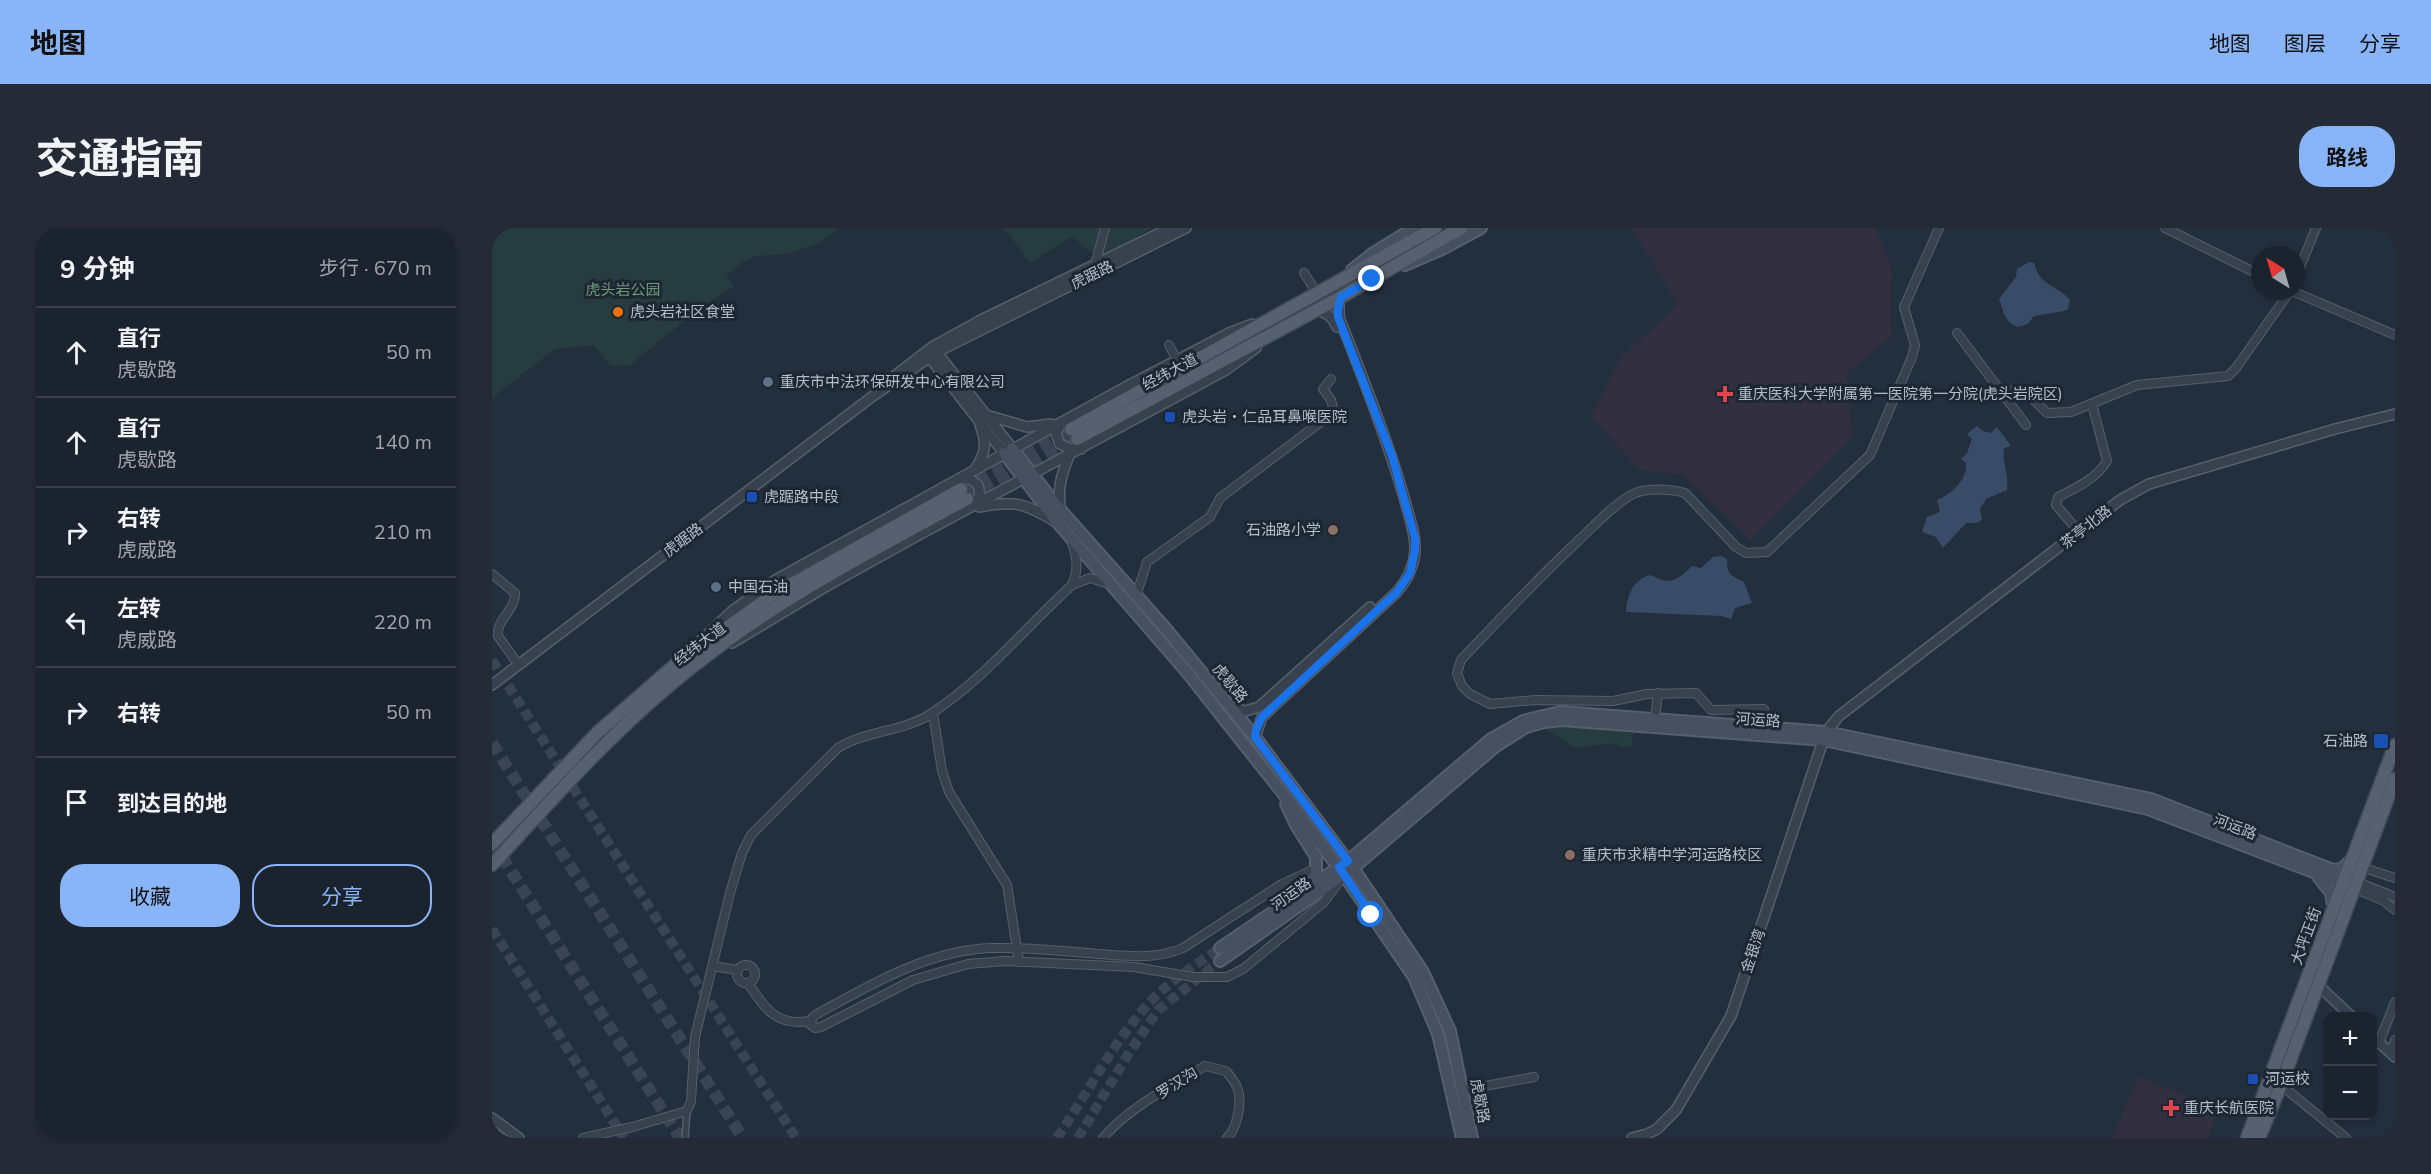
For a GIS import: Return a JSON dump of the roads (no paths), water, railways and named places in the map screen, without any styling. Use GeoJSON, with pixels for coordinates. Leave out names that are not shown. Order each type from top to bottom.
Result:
{"type":"FeatureCollection","features":[{"type":"Feature","properties":{"kind":"main road"},"geometry":{"type":"LineString","coordinates":[[1337,282],[1372,254],[1414,228]]}},
{"type":"Feature","properties":{"kind":"main road"},"geometry":{"type":"LineString","coordinates":[[1073,434],[1280,314],[1435,228]]}},
{"type":"Feature","properties":{"kind":"main road","name":"经纬大道"},"geometry":{"type":"LineString","coordinates":[[1073,434],[1277,332],[1461,228]]}},
{"type":"Feature","properties":{"kind":"main road"},"geometry":{"type":"LineString","coordinates":[[1372,279],[1442,249],[1481,228]]}},
{"type":"Feature","properties":{"kind":"main road","name":"虎歇路"},"geometry":{"type":"LineString","coordinates":[[1008,451],[1057,522],[1186,671],[1346,868],[1414,977],[1428,1009],[1445,1058],[1462,1138]]}},
{"type":"Feature","properties":{"kind":"main road","name":"虎歇路"},"geometry":{"type":"LineString","coordinates":[[1028,478],[1061,511],[1136,596],[1255,737],[1346,868],[1423,972],[1450,1031],[1472,1138]]}},
{"type":"Feature","properties":{"kind":"main road","name":"经纬大道"},"geometry":{"type":"LineString","coordinates":[[492,844],[597,733],[676,664],[771,596],[964,494]]}},
{"type":"Feature","properties":{"kind":"main road","name":"经纬大道"},"geometry":{"type":"LineString","coordinates":[[492,865],[607,742],[692,667],[755,621],[830,573],[964,494]]}},
{"type":"Feature","properties":{"kind":"main road","name":"河运路"},"geometry":{"type":"LineString","coordinates":[[1220,948],[1308,888],[1346,868],[1491,739],[1523,721],[1560,712],[1655,718],[1825,736],[2151,799],[2333,870],[2355,864]]}},
{"type":"Feature","properties":{"kind":"main road","name":"河运路"},"geometry":{"type":"LineString","coordinates":[[1220,961],[1346,868],[1496,746],[1526,727],[1562,720],[1825,736],[2148,809],[2311,872],[2350,884]]}},
{"type":"Feature","properties":{"kind":"main road","name":"大坪正街"},"geometry":{"type":"LineString","coordinates":[[2247,1138],[2276,1081],[2318,985],[2395,745]]}},
{"type":"Feature","properties":{"kind":"main road","name":"大坪正街"},"geometry":{"type":"LineString","coordinates":[[2355,864],[2395,779]]}},
{"type":"Feature","properties":{"kind":"main road"},"geometry":{"type":"LineString","coordinates":[[1282,792],[1296,825],[1316,857],[1317,868],[1308,888]]}},
{"type":"Feature","properties":{"kind":"main road"},"geometry":{"type":"LineString","coordinates":[[2311,872],[2328,887],[2333,905]]}},
{"type":"Feature","properties":{"kind":"main road","name":"大坪正街"},"geometry":{"type":"LineString","coordinates":[[2259,1138],[2333,905],[2350,884]]}},
{"type":"Feature","properties":{"kind":"street"},"geometry":{"type":"LineString","coordinates":[[1095,265],[1105,228]]}},
{"type":"Feature","properties":{"kind":"street","name":"虎踞路"},"geometry":{"type":"LineString","coordinates":[[492,685],[931,352],[981,320],[1170,228]]}},
{"type":"Feature","properties":{"kind":"street","name":"虎踞路"},"geometry":{"type":"LineString","coordinates":[[931,352],[1186,228]]}},
{"type":"Feature","properties":{"kind":"street"},"geometry":{"type":"LineString","coordinates":[[1764,709],[1711,710],[1696,693],[1658,693],[1613,701],[1535,700],[1490,704],[1470,694],[1462,686],[1457,667],[1542,574],[1632,494],[1664,490],[1685,493],[1736,547],[1746,553],[1767,552],[1870,455],[1912,357],[1915,345],[1904,307],[1939,228]]}},
{"type":"Feature","properties":{"kind":"street"},"geometry":{"type":"LineString","coordinates":[[2166,228],[2251,270]]}},
{"type":"Feature","properties":{"kind":"street"},"geometry":{"type":"LineString","coordinates":[[2305,255],[2316,228]]}},
{"type":"Feature","properties":{"kind":"street"},"geometry":{"type":"LineString","coordinates":[[1304,273],[1317,293]]}},
{"type":"Feature","properties":{"kind":"street"},"geometry":{"type":"LineString","coordinates":[[1255,737],[1262,717],[1397,592],[1405,582],[1413,563],[1415,545],[1412,528],[1392,456],[1338,317],[1341,297]]}},
{"type":"Feature","properties":{"kind":"street"},"geometry":{"type":"LineString","coordinates":[[2305,297],[2395,336]]}},
{"type":"Feature","properties":{"kind":"street"},"geometry":{"type":"LineString","coordinates":[[1998,390],[2025,391],[2047,413],[2071,412],[2137,385],[2228,376],[2285,300]]}},
{"type":"Feature","properties":{"kind":"street"},"geometry":{"type":"LineString","coordinates":[[1231,707],[1250,711],[1269,699],[1393,588],[1406,571],[1410,541],[1388,463],[1334,320],[1327,313],[1317,310]]}},
{"type":"Feature","properties":{"kind":"street"},"geometry":{"type":"LineString","coordinates":[[975,469],[1008,451],[1073,434],[1177,360],[1231,332],[1280,314]]}},
{"type":"Feature","properties":{"kind":"street"},"geometry":{"type":"LineString","coordinates":[[1957,333],[2025,425]]}},
{"type":"Feature","properties":{"kind":"street"},"geometry":{"type":"LineString","coordinates":[[1169,345],[1177,360]]}},
{"type":"Feature","properties":{"kind":"street","name":"虎歇路"},"geometry":{"type":"LineString","coordinates":[[931,352],[974,412],[1008,451]]}},
{"type":"Feature","properties":{"kind":"street","name":"虎歇路"},"geometry":{"type":"LineString","coordinates":[[931,352],[987,415],[1008,451]]}},
{"type":"Feature","properties":{"kind":"street"},"geometry":{"type":"LineString","coordinates":[[1136,596],[1147,562],[1210,517],[1220,498],[1334,412],[1331,400],[1323,389],[1331,378]]}},
{"type":"Feature","properties":{"kind":"street"},"geometry":{"type":"LineString","coordinates":[[2079,532],[2056,505],[2058,497],[2081,486],[2102,470],[2107,461],[2092,404]]}},
{"type":"Feature","properties":{"kind":"street"},"geometry":{"type":"LineString","coordinates":[[964,494],[986,448],[984,435],[974,412]]}},
{"type":"Feature","properties":{"kind":"street","name":"茶亭北路"},"geometry":{"type":"LineString","coordinates":[[1825,736],[1839,716],[2120,500],[2149,484],[2335,429],[2395,414]]}},
{"type":"Feature","properties":{"kind":"street"},"geometry":{"type":"LineString","coordinates":[[987,415],[1027,427],[1073,434]]}},
{"type":"Feature","properties":{"kind":"street"},"geometry":{"type":"LineString","coordinates":[[1061,511],[1058,493],[1060,477],[1069,456],[1073,434]]}},
{"type":"Feature","properties":{"kind":"street"},"geometry":{"type":"LineString","coordinates":[[964,494],[1028,478],[1069,456]]}},
{"type":"Feature","properties":{"kind":"street"},"geometry":{"type":"LineString","coordinates":[[964,494],[1001,503],[1027,506],[1057,522]]}},
{"type":"Feature","properties":{"kind":"street"},"geometry":{"type":"LineString","coordinates":[[1069,536],[1078,560],[1077,572],[1072,585]]}},
{"type":"Feature","properties":{"kind":"street"},"geometry":{"type":"LineString","coordinates":[[492,574],[515,593],[513,604],[497,631],[498,636],[518,664]]}},
{"type":"Feature","properties":{"kind":"street"},"geometry":{"type":"LineString","coordinates":[[684,1138],[687,1112],[691,1101],[695,1037],[730,893],[742,853],[751,836],[838,748],[851,740],[920,720],[933,713],[969,684],[1072,585],[1090,578],[1098,579],[1114,587]]}},
{"type":"Feature","properties":{"kind":"street"},"geometry":{"type":"LineString","coordinates":[[1655,718],[1658,693]]}},
{"type":"Feature","properties":{"kind":"street"},"geometry":{"type":"LineString","coordinates":[[933,713],[945,781],[978,841],[1007,885],[1019,962]]}},
{"type":"Feature","properties":{"kind":"street","name":"金银湾"},"geometry":{"type":"LineString","coordinates":[[1632,1138],[1657,1129],[1676,1110],[1731,1016],[1825,736]]}},
{"type":"Feature","properties":{"kind":"street"},"geometry":{"type":"LineString","coordinates":[[2355,864],[2395,878]]}},
{"type":"Feature","properties":{"kind":"street"},"geometry":{"type":"LineString","coordinates":[[2355,864],[2368,882],[2392,895]]}},
{"type":"Feature","properties":{"kind":"street"},"geometry":{"type":"LineString","coordinates":[[1172,973],[1166,967],[1165,961],[1282,884],[1317,868]]}},
{"type":"Feature","properties":{"kind":"street"},"geometry":{"type":"LineString","coordinates":[[810,1021],[812,1026],[821,1027],[901,986],[954,967],[1005,961],[1134,967],[1217,978],[1235,974],[1323,903],[1346,868]]}},
{"type":"Feature","properties":{"kind":"street"},"geometry":{"type":"LineString","coordinates":[[2350,884],[2392,895]]}},
{"type":"Feature","properties":{"kind":"street"},"geometry":{"type":"LineString","coordinates":[[2350,884],[2384,901],[2395,910]]}},
{"type":"Feature","properties":{"kind":"street"},"geometry":{"type":"LineString","coordinates":[[738,970],[738,978],[748,983],[769,1012],[796,1022],[810,1021],[827,1009],[908,967],[954,953],[989,948],[1018,948],[1149,957],[1184,948]]}},
{"type":"Feature","properties":{"kind":"street"},"geometry":{"type":"LineString","coordinates":[[712,966],[738,970],[745,965],[753,968],[755,977],[748,983]]}},
{"type":"Feature","properties":{"kind":"street"},"geometry":{"type":"LineString","coordinates":[[2318,985],[2347,1012]]}},
{"type":"Feature","properties":{"kind":"street"},"geometry":{"type":"LineString","coordinates":[[2377,1038],[2395,1002]]}},
{"type":"Feature","properties":{"kind":"street"},"geometry":{"type":"LineString","coordinates":[[2393,1055],[2395,1040]]}},
{"type":"Feature","properties":{"kind":"street"},"geometry":{"type":"LineString","coordinates":[[2377,1041],[2393,1055]]}},
{"type":"Feature","properties":{"kind":"street","name":"罗汉沟"},"geometry":{"type":"LineString","coordinates":[[1102,1138],[1112,1127],[1205,1066],[1226,1071],[1237,1087],[1240,1099],[1234,1130],[1227,1138]]}},
{"type":"Feature","properties":{"kind":"street"},"geometry":{"type":"LineString","coordinates":[[1463,1090],[1534,1077]]}},
{"type":"Feature","properties":{"kind":"street"},"geometry":{"type":"LineString","coordinates":[[2276,1081],[2346,1138]]}},
{"type":"Feature","properties":{"kind":"street"},"geometry":{"type":"LineString","coordinates":[[583,1138],[687,1112]]}},
{"type":"Feature","properties":{"kind":"street"},"geometry":{"type":"LineString","coordinates":[[492,1118],[519,1138]]}},
{"type":"Feature","properties":{"kind":"street"},"geometry":{"type":"LineString","coordinates":[[492,1133],[499,1138]]}},
{"type":"Feature","properties":{"kind":"water"},"geometry":{"type":"Polygon","coordinates":[[[2029,262],[2034,263],[2040,277],[2070,300],[2068,309],[2034,316],[2028,324],[2018,327],[2007,319],[1999,299],[2016,277],[2017,269],[2029,262]]]}},
{"type":"Feature","properties":{"kind":"water"},"geometry":{"type":"Polygon","coordinates":[[[1977,426],[1991,433],[1997,427],[2011,446],[2004,448],[2007,490],[1986,499],[1980,509],[1982,520],[1976,523],[1966,523],[1943,548],[1936,537],[1922,532],[1927,517],[1940,512],[1937,500],[1953,490],[1962,480],[1966,463],[1961,459],[1967,453],[1972,439],[1967,434],[1977,426]]]}},
{"type":"Feature","properties":{"kind":"water"},"geometry":{"type":"Polygon","coordinates":[[[1722,556],[1727,559],[1730,574],[1744,582],[1752,603],[1735,608],[1731,619],[1721,616],[1626,612],[1632,588],[1645,577],[1651,575],[1663,580],[1673,580],[1692,566],[1701,568],[1713,557],[1722,556]]]}},
{"type":"Feature","properties":{"kind":"tunnel"},"geometry":{"type":"LineString","coordinates":[[961,489],[1071,429]]}},
{"type":"Feature","properties":{"kind":"tunnel"},"geometry":{"type":"LineString","coordinates":[[967,499],[1077,439]]}},
{"type":"Feature","properties":{"kind":"tunnel"},"geometry":{"type":"LineString","coordinates":[[492,660],[796,1138]]}},
{"type":"Feature","properties":{"kind":"tunnel"},"geometry":{"type":"LineString","coordinates":[[492,743],[743,1138]]}},
{"type":"Feature","properties":{"kind":"tunnel"},"geometry":{"type":"LineString","coordinates":[[492,841],[680,1138]]}},
{"type":"Feature","properties":{"kind":"tunnel"},"geometry":{"type":"LineString","coordinates":[[492,929],[624,1138]]}},
{"type":"Feature","properties":{"kind":"tunnel"},"geometry":{"type":"LineString","coordinates":[[1057,1138],[1111,1053],[1148,1004],[1173,981],[1220,948]]}},
{"type":"Feature","properties":{"kind":"tunnel"},"geometry":{"type":"LineString","coordinates":[[1078,1138],[1129,1053],[1158,1010],[1220,961]]}},
{"type":"Feature","properties":{"kind":"place","name":"虎头岩社区食堂"},"geometry":{"type":"Point","coordinates":[618,312]}},
{"type":"Feature","properties":{"kind":"place","name":"重庆市中法环保研发中心有限公司"},"geometry":{"type":"Point","coordinates":[768,382]}},
{"type":"Feature","properties":{"kind":"place","name":"重庆医科大学附属第一医院第一分院(虎头岩院区)"},"geometry":{"type":"Point","coordinates":[1725,394]}},
{"type":"Feature","properties":{"kind":"place","name":"虎头岩‧仁品耳鼻喉医院"},"geometry":{"type":"Point","coordinates":[1170,417]}},
{"type":"Feature","properties":{"kind":"place","name":"虎踞路中段"},"geometry":{"type":"Point","coordinates":[752,497]}},
{"type":"Feature","properties":{"kind":"place","name":"石油路小学"},"geometry":{"type":"Point","coordinates":[1333,530]}},
{"type":"Feature","properties":{"kind":"place","name":"中国石油"},"geometry":{"type":"Point","coordinates":[716,587]}},
{"type":"Feature","properties":{"kind":"place","name":"石油路"},"geometry":{"type":"Point","coordinates":[2381,741]}},
{"type":"Feature","properties":{"kind":"place","name":"重庆市求精中学河运路校区"},"geometry":{"type":"Point","coordinates":[1570,855]}},
{"type":"Feature","properties":{"kind":"place","name":"河运校"},"geometry":{"type":"Point","coordinates":[2253,1079]}},
{"type":"Feature","properties":{"kind":"place","name":"重庆长航医院"},"geometry":{"type":"Point","coordinates":[2171,1108]}},
{"type":"Feature","properties":{"kind":"park label","name":"虎头岩公园"},"geometry":{"type":"Point","coordinates":[623,290]}}]}
